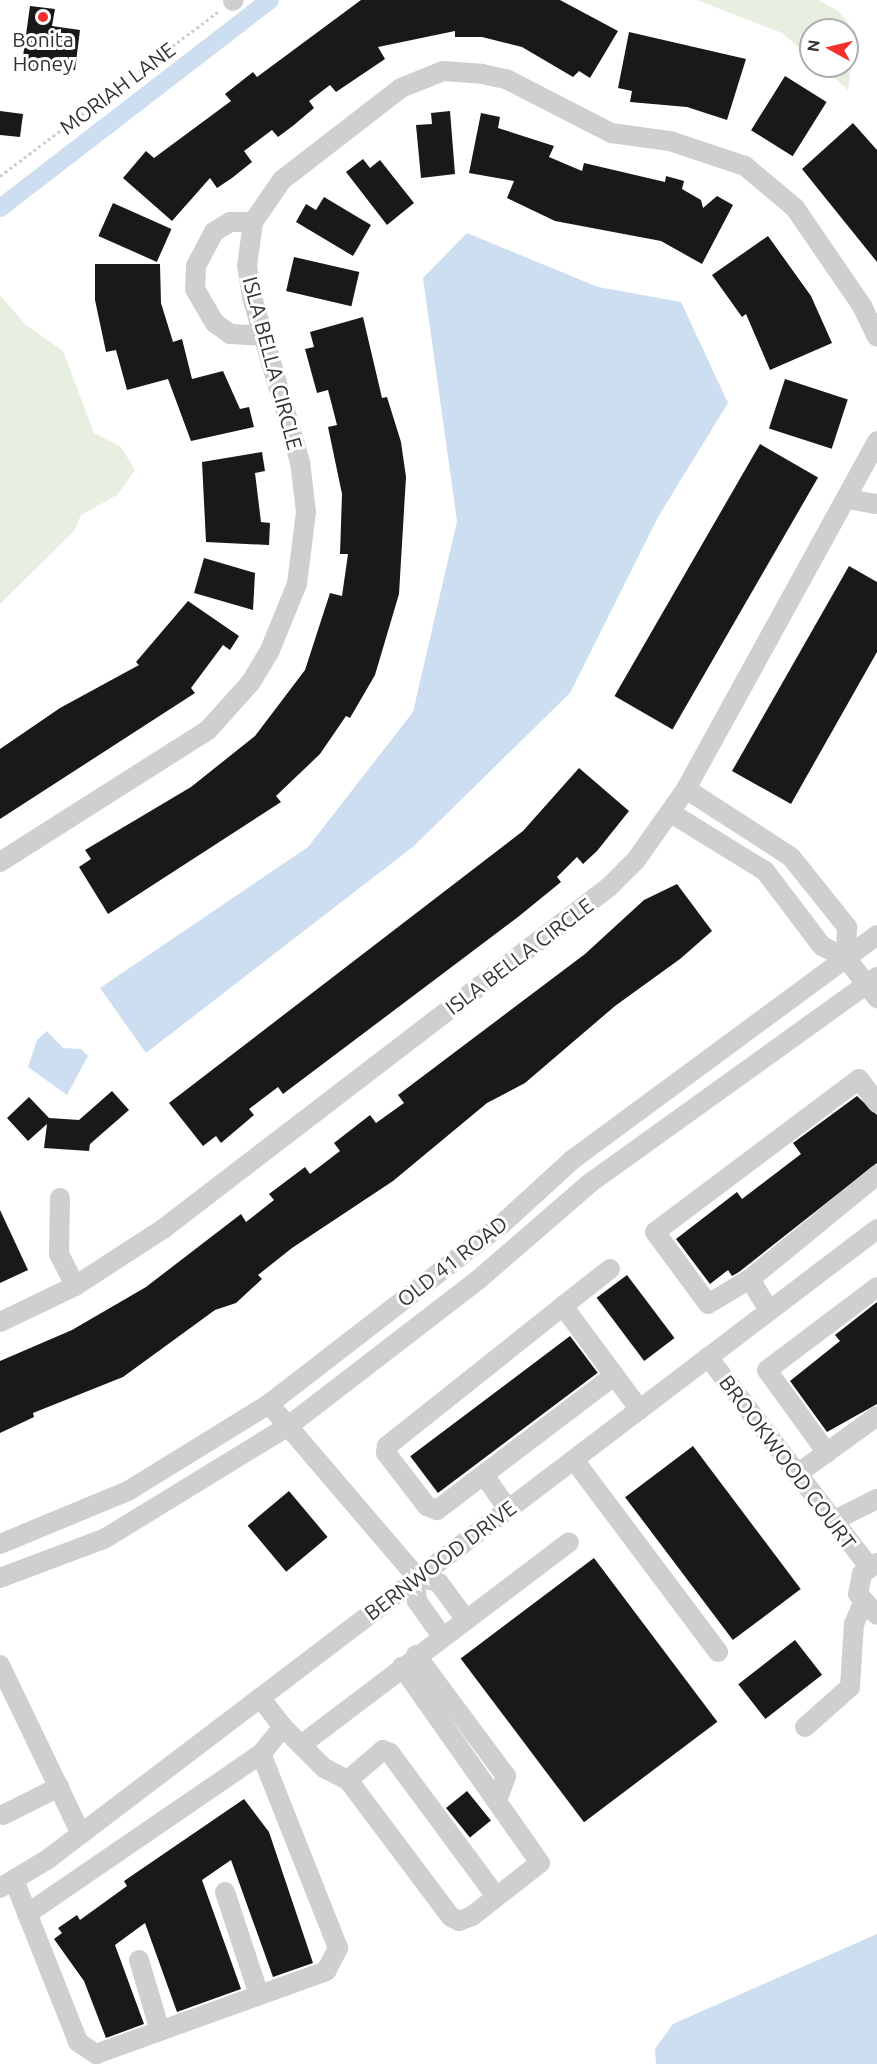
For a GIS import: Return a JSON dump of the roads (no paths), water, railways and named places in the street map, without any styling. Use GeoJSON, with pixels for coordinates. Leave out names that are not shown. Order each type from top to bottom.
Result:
{"type":"FeatureCollection","features":[{"type":"Feature","properties":{"kind":"street","name":"ISLA BELLA CIRCLE"},"geometry":{"type":"LineString","coordinates":[[0,862],[208,730],[251,682],[270,650],[297,584],[306,512],[300,462],[264,336],[247,266],[253,222],[282,180],[401,88],[443,71],[482,74],[506,79],[611,133],[670,141],[745,166],[795,208],[862,306],[877,337]]}},
{"type":"Feature","properties":{"kind":"street"},"geometry":{"type":"LineString","coordinates":[[253,222],[230,222],[214,232],[196,266],[195,289],[214,323],[230,334],[264,336]]}},
{"type":"Feature","properties":{"kind":"street","name":"ISLA BELLA CIRCLE"},"geometry":{"type":"LineString","coordinates":[[0,1322],[75,1286],[163,1229],[609,887],[671,813],[686,789],[848,499],[877,441]]}},
{"type":"Feature","properties":{"kind":"street"},"geometry":{"type":"LineString","coordinates":[[848,499],[877,504]]}},
{"type":"Feature","properties":{"kind":"street"},"geometry":{"type":"LineString","coordinates":[[686,789],[791,856],[847,927],[846,958]]}},
{"type":"Feature","properties":{"kind":"street"},"geometry":{"type":"LineString","coordinates":[[671,813],[737,849],[788,895],[822,946],[846,958],[873,987]]}},
{"type":"Feature","properties":{"kind":"street"},"geometry":{"type":"LineString","coordinates":[[737,849],[752,829]]}},
{"type":"Feature","properties":{"kind":"street","name":"OLD 41 ROAD"},"geometry":{"type":"LineString","coordinates":[[0,1544],[128,1491],[269,1404],[502,1224],[572,1160],[877,935]]}},
{"type":"Feature","properties":{"kind":"street","name":"OLD 41 ROAD"},"geometry":{"type":"LineString","coordinates":[[0,1578],[104,1539],[287,1427],[478,1280],[590,1183],[873,987]]}},
{"type":"Feature","properties":{"kind":"street"},"geometry":{"type":"LineString","coordinates":[[876,1177],[750,1279],[708,1304],[655,1232],[859,1079],[877,1103]]}},
{"type":"Feature","properties":{"kind":"street"},"geometry":{"type":"LineString","coordinates":[[60,1198],[59,1254],[75,1286]]}},
{"type":"Feature","properties":{"kind":"street","name":"BERNWOOD DRIVE"},"geometry":{"type":"LineString","coordinates":[[7,1884],[81,1834],[260,1698],[415,1575],[574,1460],[877,1229]]}},
{"type":"Feature","properties":{"kind":"street"},"geometry":{"type":"LineString","coordinates":[[610,1269],[386,1449],[432,1509],[484,1475],[615,1375]]}},
{"type":"Feature","properties":{"kind":"street"},"geometry":{"type":"LineString","coordinates":[[750,1279],[769,1311]]}},
{"type":"Feature","properties":{"kind":"street"},"geometry":{"type":"LineString","coordinates":[[827,1453],[767,1370],[877,1287]]}},
{"type":"Feature","properties":{"kind":"street"},"geometry":{"type":"LineString","coordinates":[[563,1306],[640,1410]]}},
{"type":"Feature","properties":{"kind":"street","name":"BROOKWOOD COURT"},"geometry":{"type":"LineString","coordinates":[[708,1357],[833,1521],[873,1565],[858,1583],[870,1610],[854,1624],[850,1687],[805,1727]]}},
{"type":"Feature","properties":{"kind":"street"},"geometry":{"type":"LineString","coordinates":[[269,1404],[415,1575],[439,1583],[464,1617]]}},
{"type":"Feature","properties":{"kind":"street"},"geometry":{"type":"LineString","coordinates":[[797,1474],[877,1416]]}},
{"type":"Feature","properties":{"kind":"street"},"geometry":{"type":"LineString","coordinates":[[574,1460],[718,1652]]}},
{"type":"Feature","properties":{"kind":"street"},"geometry":{"type":"LineString","coordinates":[[484,1475],[507,1508]]}},
{"type":"Feature","properties":{"kind":"street"},"geometry":{"type":"LineString","coordinates":[[833,1521],[877,1499]]}},
{"type":"Feature","properties":{"kind":"street"},"geometry":{"type":"LineString","coordinates":[[301,1745],[464,1617],[569,1542]]}},
{"type":"Feature","properties":{"kind":"street"},"geometry":{"type":"LineString","coordinates":[[415,1575],[417,1600],[441,1635]]}},
{"type":"Feature","properties":{"kind":"street"},"geometry":{"type":"LineString","coordinates":[[260,1698],[283,1727],[324,1768],[348,1780],[450,1917],[459,1921],[472,1916],[495,1895],[540,1863],[497,1801],[409,1661]]}},
{"type":"Feature","properties":{"kind":"street"},"geometry":{"type":"LineString","coordinates":[[0,1665],[81,1834]]}},
{"type":"Feature","properties":{"kind":"street"},"geometry":{"type":"LineString","coordinates":[[27,1914],[261,1754],[283,1727]]}},
{"type":"Feature","properties":{"kind":"street"},"geometry":{"type":"LineString","coordinates":[[348,1780],[383,1750],[390,1753],[495,1895]]}},
{"type":"Feature","properties":{"kind":"street"},"geometry":{"type":"LineString","coordinates":[[7,1884],[27,1914],[78,2042],[96,2054],[326,1971],[338,1948],[261,1754]]}},
{"type":"Feature","properties":{"kind":"street"},"geometry":{"type":"LineString","coordinates":[[3,1815],[59,1787]]}},
{"type":"Feature","properties":{"kind":"street"},"geometry":{"type":"LineString","coordinates":[[225,1892],[260,1995]]}},
{"type":"Feature","properties":{"kind":"street"},"geometry":{"type":"LineString","coordinates":[[138,1960],[160,2031]]}},
{"type":"Feature","properties":{"kind":"water"},"geometry":{"type":"Polygon","coordinates":[[[467,233],[598,287],[681,302],[728,403],[658,517],[570,693],[414,846],[146,1053],[100,988],[308,847],[413,712],[457,521],[423,278],[467,233]]]}},
{"type":"Feature","properties":{"kind":"water"},"geometry":{"type":"Polygon","coordinates":[[[47,1031],[63,1048],[81,1049],[88,1056],[67,1095],[28,1067],[37,1040],[47,1031]]]}},
{"type":"Feature","properties":{"kind":"water"},"geometry":{"type":"Polygon","coordinates":[[[877,1934],[877,2064],[656,2064],[655,2049],[673,2024],[877,1934]]]}},
{"type":"Feature","properties":{"kind":"waterway"},"geometry":{"type":"LineString","coordinates":[[0,208],[270,0]]}},
{"type":"Feature","properties":{"kind":"place","name":"Bonita Honey"},"geometry":{"type":"Point","coordinates":[43,17]}}]}
